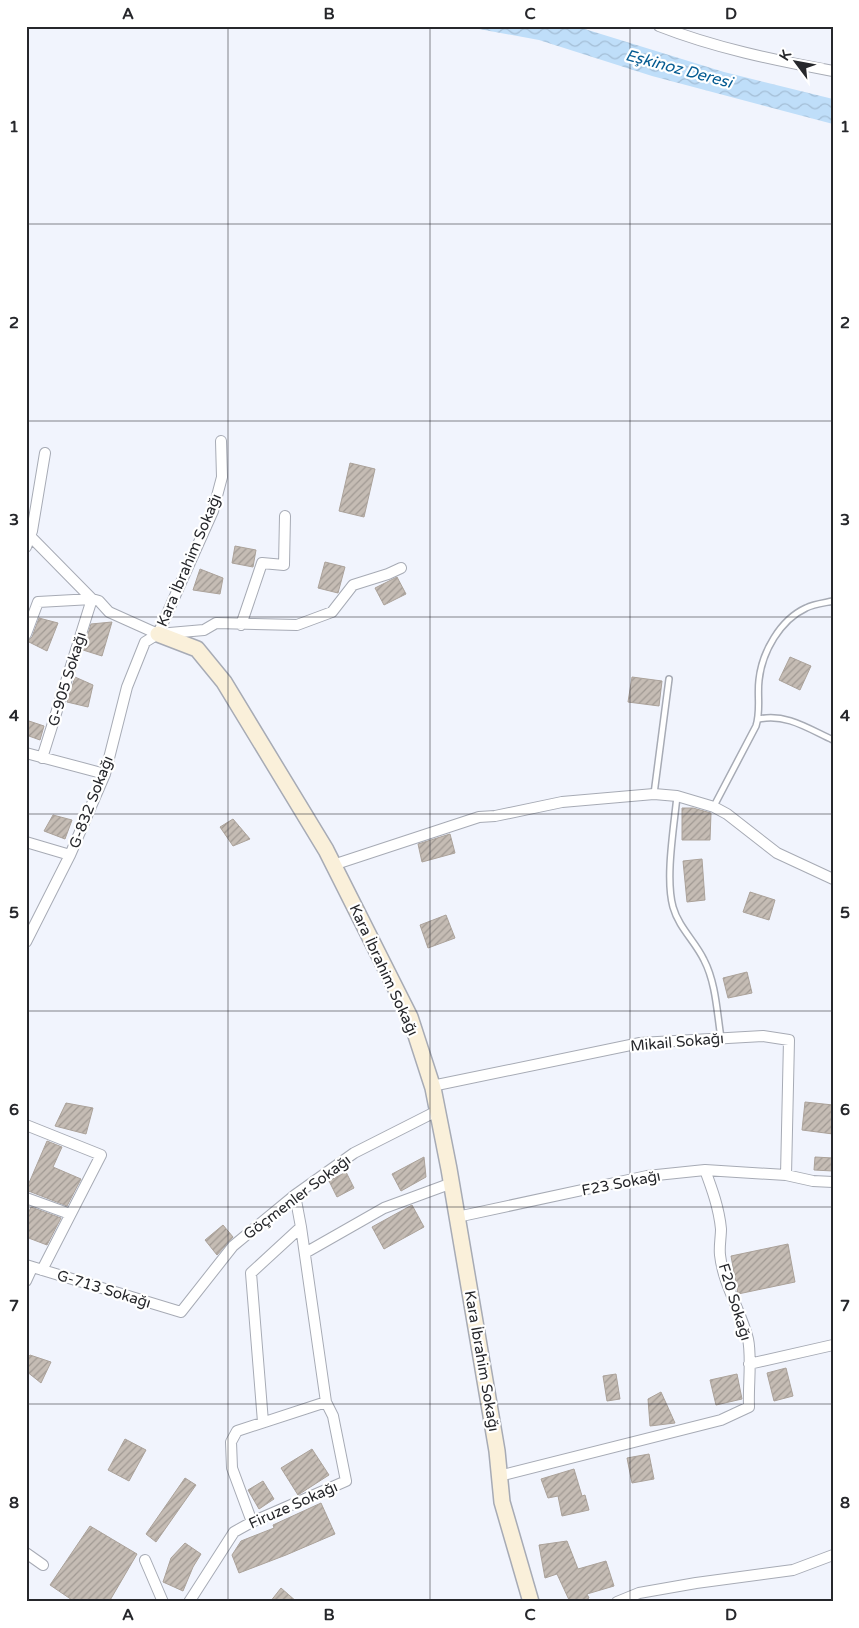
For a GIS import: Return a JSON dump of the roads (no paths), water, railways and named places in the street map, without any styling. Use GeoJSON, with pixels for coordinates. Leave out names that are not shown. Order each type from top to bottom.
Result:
{"type":"FeatureCollection","features":[{"type":"Feature","properties":{"kind":"street"},"geometry":{"type":"LineString","coordinates":[[658,26],[760,57],[833,70]]}},
{"type":"Feature","properties":{"kind":"street","name":"Kara İbrahim Sokağı"},"geometry":{"type":"LineString","coordinates":[[221,441],[222,477],[213,511],[158,634],[196,649],[224,682],[334,864],[410,1017],[438,1111],[452,1182],[497,1451],[502,1502],[531,1602]]}},
{"type":"Feature","properties":{"kind":"street"},"geometry":{"type":"LineString","coordinates":[[26,547],[30,536],[45,453]]}},
{"type":"Feature","properties":{"kind":"street"},"geometry":{"type":"LineString","coordinates":[[241,625],[262,563],[284,565],[285,516]]}},
{"type":"Feature","properties":{"kind":"street"},"geometry":{"type":"LineString","coordinates":[[30,536],[92,599]]}},
{"type":"Feature","properties":{"kind":"street"},"geometry":{"type":"LineString","coordinates":[[26,634],[38,602],[92,599],[99,601],[109,612],[158,634],[204,630],[216,623],[297,625],[332,612],[352,585],[401,568]]}},
{"type":"Feature","properties":{"kind":"street","name":"G-905 Sokağı"},"geometry":{"type":"LineString","coordinates":[[42,758],[92,599]]}},
{"type":"Feature","properties":{"kind":"street","name":"G-832 Sokağı"},"geometry":{"type":"LineString","coordinates":[[26,942],[70,855],[105,774],[134,665],[144,642],[158,634]]}},
{"type":"Feature","properties":{"kind":"street"},"geometry":{"type":"LineString","coordinates":[[26,753],[105,774]]}},
{"type":"Feature","properties":{"kind":"street"},"geometry":{"type":"LineString","coordinates":[[334,864],[479,817],[495,816],[562,802],[654,794],[677,796],[714,807],[727,814],[777,853],[833,879]]}},
{"type":"Feature","properties":{"kind":"street"},"geometry":{"type":"LineString","coordinates":[[26,842],[70,855]]}},
{"type":"Feature","properties":{"kind":"street","name":"Mikail Sokağı"},"geometry":{"type":"LineString","coordinates":[[432,1086],[640,1043],[763,1036],[789,1040],[786,1175]]}},
{"type":"Feature","properties":{"kind":"street","name":"Göçmenler Sokağı"},"geometry":{"type":"LineString","coordinates":[[181,1312],[233,1246],[295,1195],[354,1153],[438,1111]]}},
{"type":"Feature","properties":{"kind":"street"},"geometry":{"type":"LineString","coordinates":[[26,1125],[101,1155],[70,1214],[26,1281]]}},
{"type":"Feature","properties":{"kind":"street","name":"F23 Sokağı"},"geometry":{"type":"LineString","coordinates":[[457,1217],[646,1176],[705,1170],[786,1175]]}},
{"type":"Feature","properties":{"kind":"street","name":"F20 Sokağı"},"geometry":{"type":"LineString","coordinates":[[499,1476],[721,1420],[749,1407],[750,1353],[748,1338],[729,1288],[720,1256],[721,1228],[714,1195],[705,1170]]}},
{"type":"Feature","properties":{"kind":"street"},"geometry":{"type":"LineString","coordinates":[[786,1175],[813,1181],[833,1182]]}},
{"type":"Feature","properties":{"kind":"street"},"geometry":{"type":"LineString","coordinates":[[305,1252],[384,1208],[452,1182]]}},
{"type":"Feature","properties":{"kind":"street"},"geometry":{"type":"LineString","coordinates":[[252,1522],[232,1468],[231,1442],[236,1431],[326,1402],[295,1195]]}},
{"type":"Feature","properties":{"kind":"street"},"geometry":{"type":"LineString","coordinates":[[26,1198],[70,1214]]}},
{"type":"Feature","properties":{"kind":"street"},"geometry":{"type":"LineString","coordinates":[[263,1422],[251,1273],[301,1227]]}},
{"type":"Feature","properties":{"kind":"street","name":"G-713 Sokağı"},"geometry":{"type":"LineString","coordinates":[[33,1268],[181,1312]]}},
{"type":"Feature","properties":{"kind":"street"},"geometry":{"type":"LineString","coordinates":[[749,1364],[833,1345]]}},
{"type":"Feature","properties":{"kind":"street","name":"Firuze Sokağı"},"geometry":{"type":"LineString","coordinates":[[189,1602],[234,1532],[252,1522],[346,1481],[333,1416],[326,1402]]}},
{"type":"Feature","properties":{"kind":"street"},"geometry":{"type":"LineString","coordinates":[[26,1553],[43,1565]]}},
{"type":"Feature","properties":{"kind":"street"},"geometry":{"type":"LineString","coordinates":[[617,1602],[639,1594],[696,1583],[793,1570],[833,1555]]}},
{"type":"Feature","properties":{"kind":"street"},"geometry":{"type":"LineString","coordinates":[[145,1560],[162,1602]]}},
{"type":"Feature","properties":{"kind":"lane"},"geometry":{"type":"LineString","coordinates":[[714,807],[759,719],[758,688],[761,668],[767,651],[781,629],[798,613],[807,607],[833,601]]}},
{"type":"Feature","properties":{"kind":"lane"},"geometry":{"type":"LineString","coordinates":[[654,794],[669,679]]}},
{"type":"Feature","properties":{"kind":"lane"},"geometry":{"type":"LineString","coordinates":[[759,719],[784,718],[833,740]]}},
{"type":"Feature","properties":{"kind":"lane"},"geometry":{"type":"LineString","coordinates":[[677,796],[670,877],[671,898],[680,925],[700,952],[708,969],[713,987],[721,1038]]}},
{"type":"Feature","properties":{"kind":"water","name":"Eşkinoz Deresi"},"geometry":{"type":"Polygon","coordinates":[[[463,26],[575,26],[724,72],[833,99],[833,124],[652,76],[539,40],[463,26]]]}}]}
